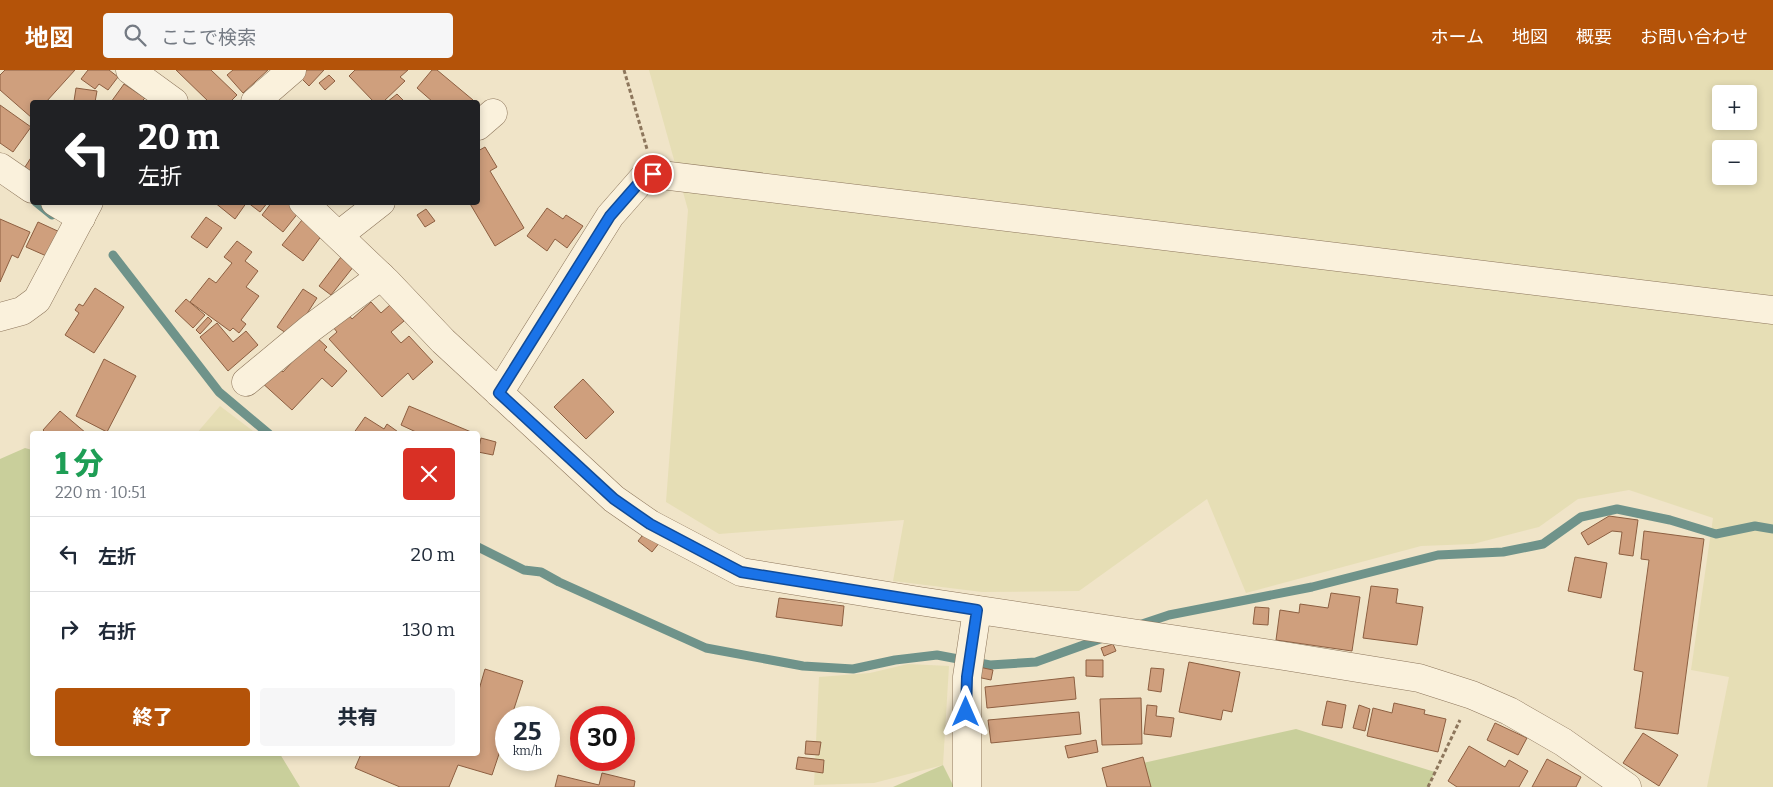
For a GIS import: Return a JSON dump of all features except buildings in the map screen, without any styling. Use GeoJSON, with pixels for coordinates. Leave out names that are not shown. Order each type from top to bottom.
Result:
{"type":"FeatureCollection","features":[{"type":"Feature","properties":{"kind":"street"},"geometry":{"type":"LineString","coordinates":[[130,70],[162,99]]}},
{"type":"Feature","properties":{"kind":"street"},"geometry":{"type":"LineString","coordinates":[[257,100],[292,70]]}},
{"type":"Feature","properties":{"kind":"street"},"geometry":{"type":"LineString","coordinates":[[0,166],[30,188]]}},
{"type":"Feature","properties":{"kind":"street"},"geometry":{"type":"LineString","coordinates":[[499,393],[610,216],[645,176],[653,174],[1773,310]]}},
{"type":"Feature","properties":{"kind":"street"},"geometry":{"type":"LineString","coordinates":[[0,317],[22,312],[36,300],[85,210],[66,205]]}},
{"type":"Feature","properties":{"kind":"street"},"geometry":{"type":"LineString","coordinates":[[306,205],[381,276],[443,341],[614,499],[650,524],[741,572],[1419,678],[1472,695],[1509,711],[1563,742],[1626,787]]}},
{"type":"Feature","properties":{"kind":"street"},"geometry":{"type":"LineString","coordinates":[[339,235],[377,205]]}},
{"type":"Feature","properties":{"kind":"street"},"geometry":{"type":"LineString","coordinates":[[246,382],[311,328],[381,276]]}},
{"type":"Feature","properties":{"kind":"street"},"geometry":{"type":"LineString","coordinates":[[967,787],[967,677],[977,610]]}},
{"type":"Feature","properties":{"kind":"path"},"geometry":{"type":"LineString","coordinates":[[624,70],[653,174]]}},
{"type":"Feature","properties":{"kind":"path"},"geometry":{"type":"LineString","coordinates":[[1428,787],[1472,695]]}},
{"type":"Feature","properties":{"kind":"shaded area"},"geometry":{"type":"Polygon","coordinates":[[[649,70],[1773,70],[1773,787],[1707,787],[1729,677],[1691,670],[1713,518],[1629,490],[1578,499],[1539,527],[1473,544],[1421,546],[1246,593],[1207,499],[1079,591],[982,592],[893,581],[904,520],[719,534],[666,502],[688,210],[649,70]]]}},
{"type":"Feature","properties":{"kind":"shaded area"},"geometry":{"type":"Polygon","coordinates":[[[220,406],[253,431],[199,431],[220,406]]]}},
{"type":"Feature","properties":{"kind":"shaded area"},"geometry":{"type":"Polygon","coordinates":[[[908,664],[949,666],[943,765],[874,783],[814,785],[819,677],[870,673],[908,664]]]}},
{"type":"Feature","properties":{"kind":"green space"},"geometry":{"type":"Polygon","coordinates":[[[25,448],[30,449],[30,756],[281,756],[300,787],[0,787],[0,459],[25,448]]]}},
{"type":"Feature","properties":{"kind":"green space"},"geometry":{"type":"Polygon","coordinates":[[[1296,729],[1435,772],[1428,787],[1140,787],[1143,763],[1296,729]]]}},
{"type":"Feature","properties":{"kind":"green space"},"geometry":{"type":"Polygon","coordinates":[[[943,765],[954,787],[893,787],[943,765]]]}},
{"type":"Feature","properties":{"kind":"waterway"},"geometry":{"type":"LineString","coordinates":[[40,205],[52,215]]}},
{"type":"Feature","properties":{"kind":"waterway"},"geometry":{"type":"LineString","coordinates":[[113,255],[219,392],[265,431]]}},
{"type":"Feature","properties":{"kind":"waterway"},"geometry":{"type":"LineString","coordinates":[[1139,625],[1169,615],[1312,587],[1438,555],[1503,552],[1543,544],[1581,517],[1617,509],[1670,520],[1716,534],[1755,526],[1773,529]]}},
{"type":"Feature","properties":{"kind":"waterway"},"geometry":{"type":"LineString","coordinates":[[480,548],[524,570],[541,572],[559,582],[706,648],[803,666],[853,669],[895,660],[937,655],[990,665],[1036,662],[1103,638]]}},
{"type":"Feature","properties":{"kind":"route"},"geometry":{"type":"LineString","coordinates":[[653,174],[645,176],[610,216],[499,393],[614,499],[650,524],[741,572],[977,610],[967,677],[966,712]]}}]}
